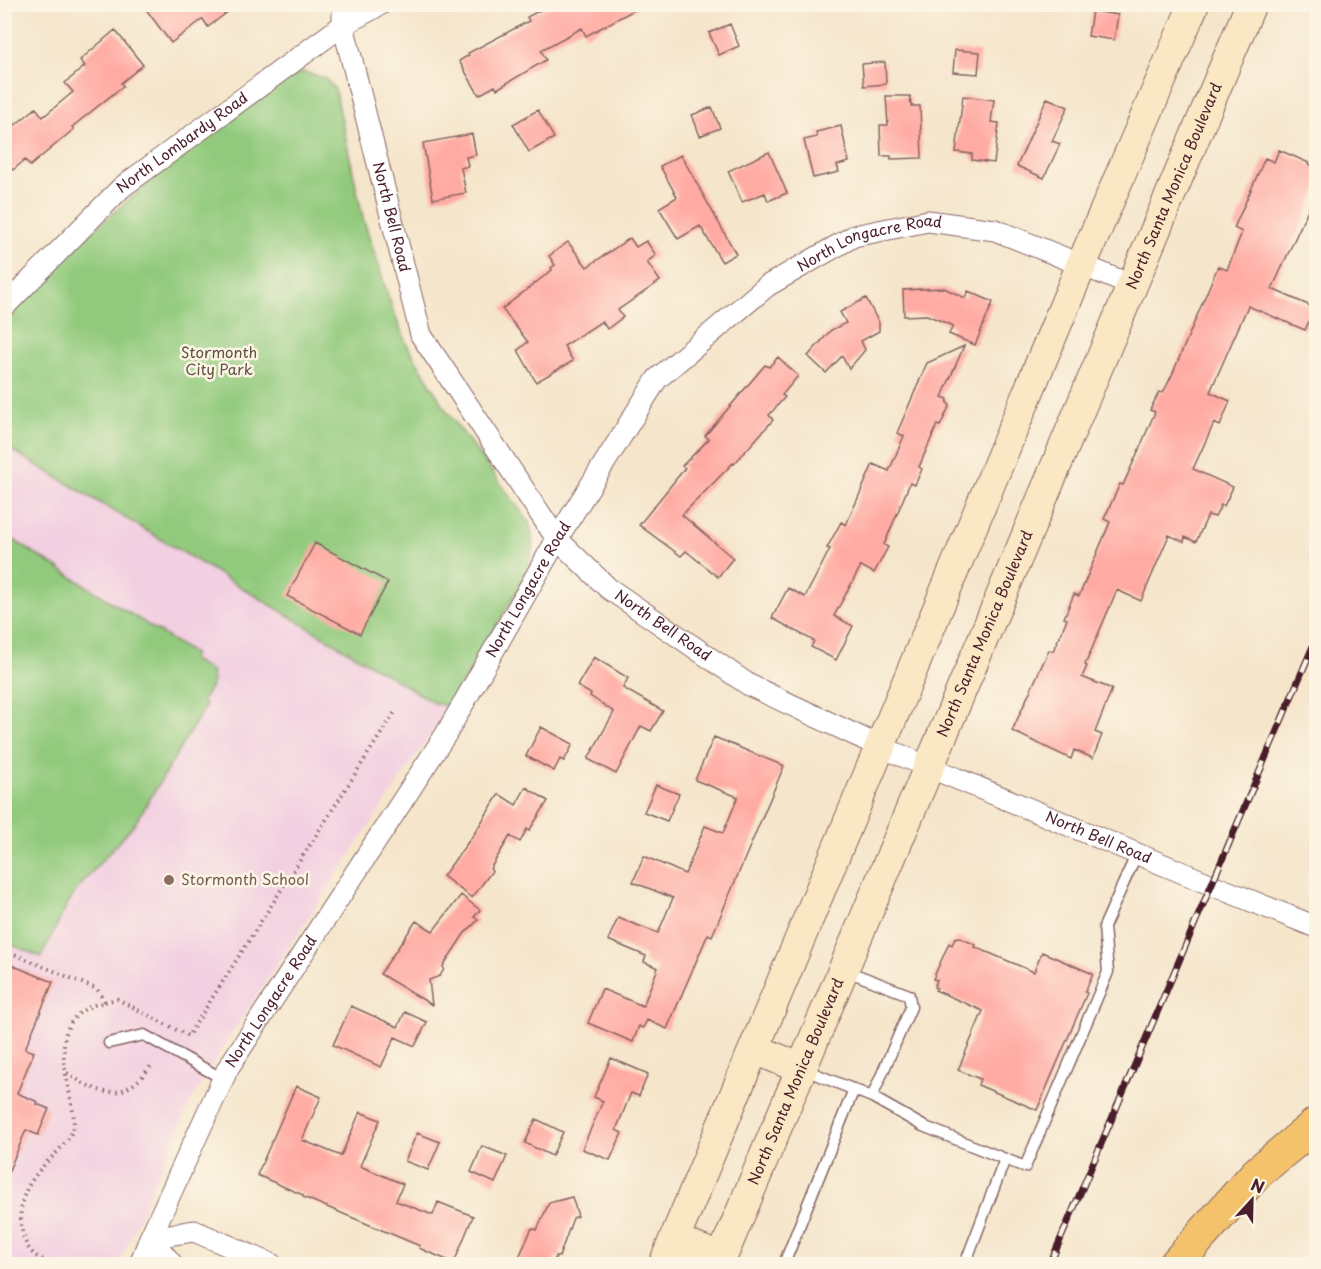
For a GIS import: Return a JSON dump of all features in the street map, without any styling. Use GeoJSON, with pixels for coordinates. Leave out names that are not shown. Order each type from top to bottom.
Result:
{"type":"FeatureCollection","features":[{"type":"Feature","properties":{"kind":"main road"},"geometry":{"type":"LineString","coordinates":[[1176,1264],[1257,1173],[1317,1124]]}},
{"type":"Feature","properties":{"kind":"street","name":"North Lombardy Road"},"geometry":{"type":"LineString","coordinates":[[4,307],[122,187],[343,15],[381,4]]}},
{"type":"Feature","properties":{"kind":"street"},"geometry":{"type":"LineString","coordinates":[[726,1262],[669,1252],[1194,4]]}},
{"type":"Feature","properties":{"kind":"street","name":"North Santa Monica Boulevard"},"geometry":{"type":"LineString","coordinates":[[726,1262],[802,1069],[1251,4]]}},
{"type":"Feature","properties":{"kind":"street","name":"North Bell Road"},"geometry":{"type":"LineString","coordinates":[[343,15],[421,335],[557,539],[608,588],[749,686],[881,747],[1317,927]]}},
{"type":"Feature","properties":{"kind":"street","name":"North Longacre Road"},"geometry":{"type":"LineString","coordinates":[[140,1264],[228,1068],[446,734],[557,539],[657,379],[767,286],[854,236],[928,221],[995,230],[1131,285]]}},
{"type":"Feature","properties":{"kind":"street"},"geometry":{"type":"LineString","coordinates":[[755,1049],[802,1069]]}},
{"type":"Feature","properties":{"kind":"street"},"geometry":{"type":"LineString","coordinates":[[150,1238],[194,1231],[271,1264]]}},
{"type":"Feature","properties":{"kind":"street"},"geometry":{"type":"LineString","coordinates":[[150,1238],[172,1264]]}},
{"type":"Feature","properties":{"kind":"lane"},"geometry":{"type":"LineString","coordinates":[[802,1069],[854,1089],[923,1125],[1025,1167],[1108,972],[1104,927],[1137,853]]}},
{"type":"Feature","properties":{"kind":"lane"},"geometry":{"type":"LineString","coordinates":[[844,970],[909,995],[911,1007],[872,1097]]}},
{"type":"Feature","properties":{"kind":"lane"},"geometry":{"type":"LineString","coordinates":[[109,1043],[144,1035],[223,1078]]}},
{"type":"Feature","properties":{"kind":"lane"},"geometry":{"type":"LineString","coordinates":[[784,1264],[854,1089]]}},
{"type":"Feature","properties":{"kind":"lane"},"geometry":{"type":"LineString","coordinates":[[965,1264],[1005,1159]]}},
{"type":"Feature","properties":{"kind":"path"},"geometry":{"type":"LineString","coordinates":[[53,1264],[37,1258],[26,1246],[20,1221],[21,1201],[30,1182],[62,1147],[73,1130],[74,1113],[64,1044],[67,1026],[76,1014],[91,1005],[117,999],[188,1036],[396,710]]}},
{"type":"Feature","properties":{"kind":"path"},"geometry":{"type":"LineString","coordinates":[[4,950],[97,989],[105,1002]]}},
{"type":"Feature","properties":{"kind":"path"},"geometry":{"type":"LineString","coordinates":[[67,1073],[97,1089],[112,1092],[128,1089],[141,1079],[153,1063]]}},
{"type":"Feature","properties":{"kind":"shaded area","name":"Stormonth School"},"geometry":{"type":"Polygon","coordinates":[[[5,446],[436,704],[449,706],[235,1028],[192,1099],[119,1264],[5,1264],[5,446]]]}},
{"type":"Feature","properties":{"kind":"green space","name":"Stormonth City Park"},"geometry":{"type":"Polygon","coordinates":[[[303,72],[325,78],[335,89],[363,218],[392,308],[406,343],[446,410],[529,522],[531,530],[531,555],[520,586],[449,706],[436,704],[5,446],[5,317],[73,248],[167,167],[280,82],[303,72]]]}},
{"type":"Feature","properties":{"kind":"green space"},"geometry":{"type":"Polygon","coordinates":[[[4,534],[194,654],[191,659],[211,671],[213,682],[202,702],[206,705],[136,822],[78,888],[41,957],[5,942],[4,534]]]}},
{"type":"Feature","properties":{"kind":"building"},"geometry":{"type":"Polygon","coordinates":[[[142,4],[238,4],[208,27],[203,19],[171,43],[142,4]]]}},
{"type":"Feature","properties":{"kind":"building"},"geometry":{"type":"Polygon","coordinates":[[[552,4],[645,4],[586,36],[582,28],[541,50],[546,60],[497,89],[495,86],[479,95],[459,61],[469,55],[468,53],[529,21],[527,17],[552,4]]]}},
{"type":"Feature","properties":{"kind":"building"},"geometry":{"type":"Polygon","coordinates":[[[1092,11],[1118,15],[1114,40],[1088,36],[1092,11]]]}},
{"type":"Feature","properties":{"kind":"building"},"geometry":{"type":"Polygon","coordinates":[[[730,24],[739,46],[719,55],[709,33],[730,24]]]}},
{"type":"Feature","properties":{"kind":"building"},"geometry":{"type":"Polygon","coordinates":[[[115,30],[143,65],[121,83],[123,86],[72,127],[74,129],[30,166],[25,160],[13,170],[4,160],[4,134],[36,108],[43,117],[73,92],[65,83],[85,66],[80,60],[115,30]]]}},
{"type":"Feature","properties":{"kind":"building"},"geometry":{"type":"Polygon","coordinates":[[[955,50],[980,52],[978,74],[953,72],[955,50]]]}},
{"type":"Feature","properties":{"kind":"building"},"geometry":{"type":"Polygon","coordinates":[[[885,62],[886,84],[864,86],[862,64],[885,62]]]}},
{"type":"Feature","properties":{"kind":"building"},"geometry":{"type":"Polygon","coordinates":[[[886,96],[910,96],[911,106],[920,106],[922,158],[891,159],[891,156],[881,156],[880,125],[888,125],[886,96]]]}},
{"type":"Feature","properties":{"kind":"building"},"geometry":{"type":"Polygon","coordinates":[[[963,96],[994,100],[991,122],[999,123],[994,163],[972,160],[972,154],[956,152],[963,96]]]}},
{"type":"Feature","properties":{"kind":"building"},"geometry":{"type":"Polygon","coordinates":[[[1047,98],[1068,107],[1052,141],[1060,144],[1044,178],[1017,166],[1047,98]]]}},
{"type":"Feature","properties":{"kind":"building"},"geometry":{"type":"Polygon","coordinates":[[[712,107],[720,128],[700,136],[692,115],[712,107]]]}},
{"type":"Feature","properties":{"kind":"building"},"geometry":{"type":"Polygon","coordinates":[[[538,110],[554,138],[529,152],[513,124],[538,110]]]}},
{"type":"Feature","properties":{"kind":"building"},"geometry":{"type":"Polygon","coordinates":[[[841,126],[849,162],[837,165],[839,172],[813,178],[804,140],[817,137],[816,132],[841,126]]]}},
{"type":"Feature","properties":{"kind":"building"},"geometry":{"type":"Polygon","coordinates":[[[472,134],[476,155],[466,157],[468,166],[461,168],[466,193],[433,199],[423,143],[472,134]]]}},
{"type":"Feature","properties":{"kind":"building"},"geometry":{"type":"Polygon","coordinates":[[[1279,150],[1317,168],[1317,190],[1272,289],[1315,308],[1305,330],[1248,306],[1210,392],[1230,401],[1220,426],[1214,423],[1193,469],[1233,487],[1224,506],[1221,505],[1215,517],[1208,515],[1196,542],[1185,537],[1184,542],[1169,535],[1141,601],[1117,590],[1082,677],[1112,689],[1095,732],[1102,735],[1093,758],[1074,750],[1071,759],[1012,731],[1049,650],[1053,651],[1067,619],[1064,618],[1074,594],[1079,596],[1110,522],[1104,519],[1120,484],[1123,485],[1155,412],[1150,410],[1159,392],[1163,393],[1172,375],[1218,266],[1227,270],[1242,232],[1234,228],[1265,158],[1274,162],[1279,150]]]}},
{"type":"Feature","properties":{"kind":"building"},"geometry":{"type":"Polygon","coordinates":[[[769,152],[787,193],[768,201],[765,193],[742,202],[728,171],[769,152]]]}},
{"type":"Feature","properties":{"kind":"building"},"geometry":{"type":"Polygon","coordinates":[[[681,155],[736,254],[722,262],[700,226],[678,239],[659,208],[677,197],[660,166],[681,155]]]}},
{"type":"Feature","properties":{"kind":"building"},"geometry":{"type":"Polygon","coordinates":[[[630,238],[636,247],[646,241],[656,255],[647,262],[660,281],[618,310],[623,317],[607,329],[602,321],[564,346],[573,361],[536,382],[518,350],[528,342],[502,309],[552,270],[551,268],[555,265],[549,256],[568,242],[587,267],[630,238]]]}},
{"type":"Feature","properties":{"kind":"building"},"geometry":{"type":"Polygon","coordinates":[[[944,288],[965,298],[968,291],[993,302],[975,345],[949,334],[953,326],[927,315],[904,316],[903,290],[944,288]]]}},
{"type":"Feature","properties":{"kind":"building"},"geometry":{"type":"Polygon","coordinates":[[[866,298],[879,323],[879,331],[861,341],[865,350],[849,369],[842,356],[826,373],[808,356],[831,330],[846,323],[840,312],[866,298]]]}},
{"type":"Feature","properties":{"kind":"building"},"geometry":{"type":"Polygon","coordinates":[[[964,346],[942,397],[948,399],[947,403],[950,405],[940,426],[937,425],[919,467],[922,469],[915,485],[910,483],[884,545],[888,547],[874,573],[861,566],[834,616],[853,626],[836,660],[811,647],[814,641],[772,618],[788,588],[805,597],[841,522],[846,525],[873,464],[889,471],[904,436],[897,433],[927,363],[964,346]]]}},
{"type":"Feature","properties":{"kind":"building"},"geometry":{"type":"Polygon","coordinates":[[[778,357],[798,376],[782,395],[785,397],[769,415],[773,420],[734,464],[682,515],[733,558],[718,577],[686,551],[681,556],[639,525],[685,468],[682,466],[709,439],[705,436],[765,365],[769,367],[778,357]]]}},
{"type":"Feature","properties":{"kind":"building"},"geometry":{"type":"Polygon","coordinates":[[[315,543],[388,582],[360,634],[287,596],[315,543]]]}},
{"type":"Feature","properties":{"kind":"building"},"geometry":{"type":"Polygon","coordinates":[[[594,657],[628,678],[623,688],[663,711],[651,731],[641,726],[616,774],[588,759],[614,712],[577,686],[594,657]]]}},
{"type":"Feature","properties":{"kind":"building"},"geometry":{"type":"Polygon","coordinates":[[[541,727],[573,744],[564,761],[560,759],[554,771],[526,756],[541,727]]]}},
{"type":"Feature","properties":{"kind":"building"},"geometry":{"type":"Polygon","coordinates":[[[714,737],[784,766],[712,936],[708,934],[667,1029],[647,1020],[643,1028],[639,1026],[633,1042],[588,1023],[602,989],[643,1006],[658,968],[644,962],[646,956],[608,940],[618,918],[658,933],[673,898],[633,882],[644,856],[685,874],[705,826],[723,833],[738,797],[695,780],[714,737]]]}},
{"type":"Feature","properties":{"kind":"building"},"geometry":{"type":"Polygon","coordinates":[[[656,785],[679,794],[667,821],[644,812],[656,785]]]}},
{"type":"Feature","properties":{"kind":"building"},"geometry":{"type":"Polygon","coordinates":[[[526,787],[548,801],[520,842],[510,836],[490,869],[492,871],[472,898],[443,876],[474,834],[499,794],[516,805],[526,787]]]}},
{"type":"Feature","properties":{"kind":"building"},"geometry":{"type":"Polygon","coordinates":[[[461,895],[480,910],[474,917],[478,920],[464,934],[443,966],[444,969],[440,976],[429,980],[432,1005],[380,974],[416,921],[433,931],[461,895]]]}},
{"type":"Feature","properties":{"kind":"building"},"geometry":{"type":"Polygon","coordinates":[[[958,937],[976,945],[975,947],[1034,972],[1042,952],[1093,974],[1037,1110],[978,1085],[980,1079],[958,1070],[983,1011],[935,990],[937,980],[933,979],[949,943],[952,945],[958,937]]]}},
{"type":"Feature","properties":{"kind":"building"},"geometry":{"type":"Polygon","coordinates":[[[4,962],[53,982],[25,1049],[34,1052],[17,1093],[49,1109],[38,1135],[26,1130],[5,1180],[4,962]]]}},
{"type":"Feature","properties":{"kind":"building"},"geometry":{"type":"Polygon","coordinates":[[[351,1006],[398,1027],[405,1012],[427,1022],[415,1046],[395,1037],[381,1067],[333,1045],[351,1006]]]}},
{"type":"Feature","properties":{"kind":"building"},"geometry":{"type":"Polygon","coordinates":[[[611,1058],[648,1074],[639,1096],[631,1093],[616,1130],[622,1133],[610,1160],[582,1149],[603,1101],[594,1097],[611,1058]]]}},
{"type":"Feature","properties":{"kind":"building"},"geometry":{"type":"Polygon","coordinates":[[[296,1086],[321,1097],[302,1140],[341,1156],[360,1112],[380,1120],[360,1166],[403,1184],[396,1201],[433,1215],[438,1202],[473,1216],[454,1263],[257,1175],[296,1086]]]}},
{"type":"Feature","properties":{"kind":"building"},"geometry":{"type":"Polygon","coordinates":[[[536,1119],[563,1132],[552,1156],[525,1143],[536,1119]]]}},
{"type":"Feature","properties":{"kind":"building"},"geometry":{"type":"Polygon","coordinates":[[[417,1133],[440,1142],[428,1170],[405,1161],[417,1133]]]}},
{"type":"Feature","properties":{"kind":"building"},"geometry":{"type":"Polygon","coordinates":[[[482,1146],[507,1156],[495,1183],[471,1172],[482,1146]]]}},
{"type":"Feature","properties":{"kind":"building"},"geometry":{"type":"Polygon","coordinates":[[[572,1197],[578,1216],[573,1218],[559,1257],[556,1256],[553,1264],[516,1264],[532,1228],[537,1230],[549,1203],[572,1197]]]}},
{"type":"Feature","properties":{"kind":"railway"},"geometry":{"type":"LineString","coordinates":[[1050,1264],[1316,639]]}},
{"type":"Feature","properties":{"kind":"place","name":"Stormonth School"},"geometry":{"type":"Point","coordinates":[169,880]}}]}
